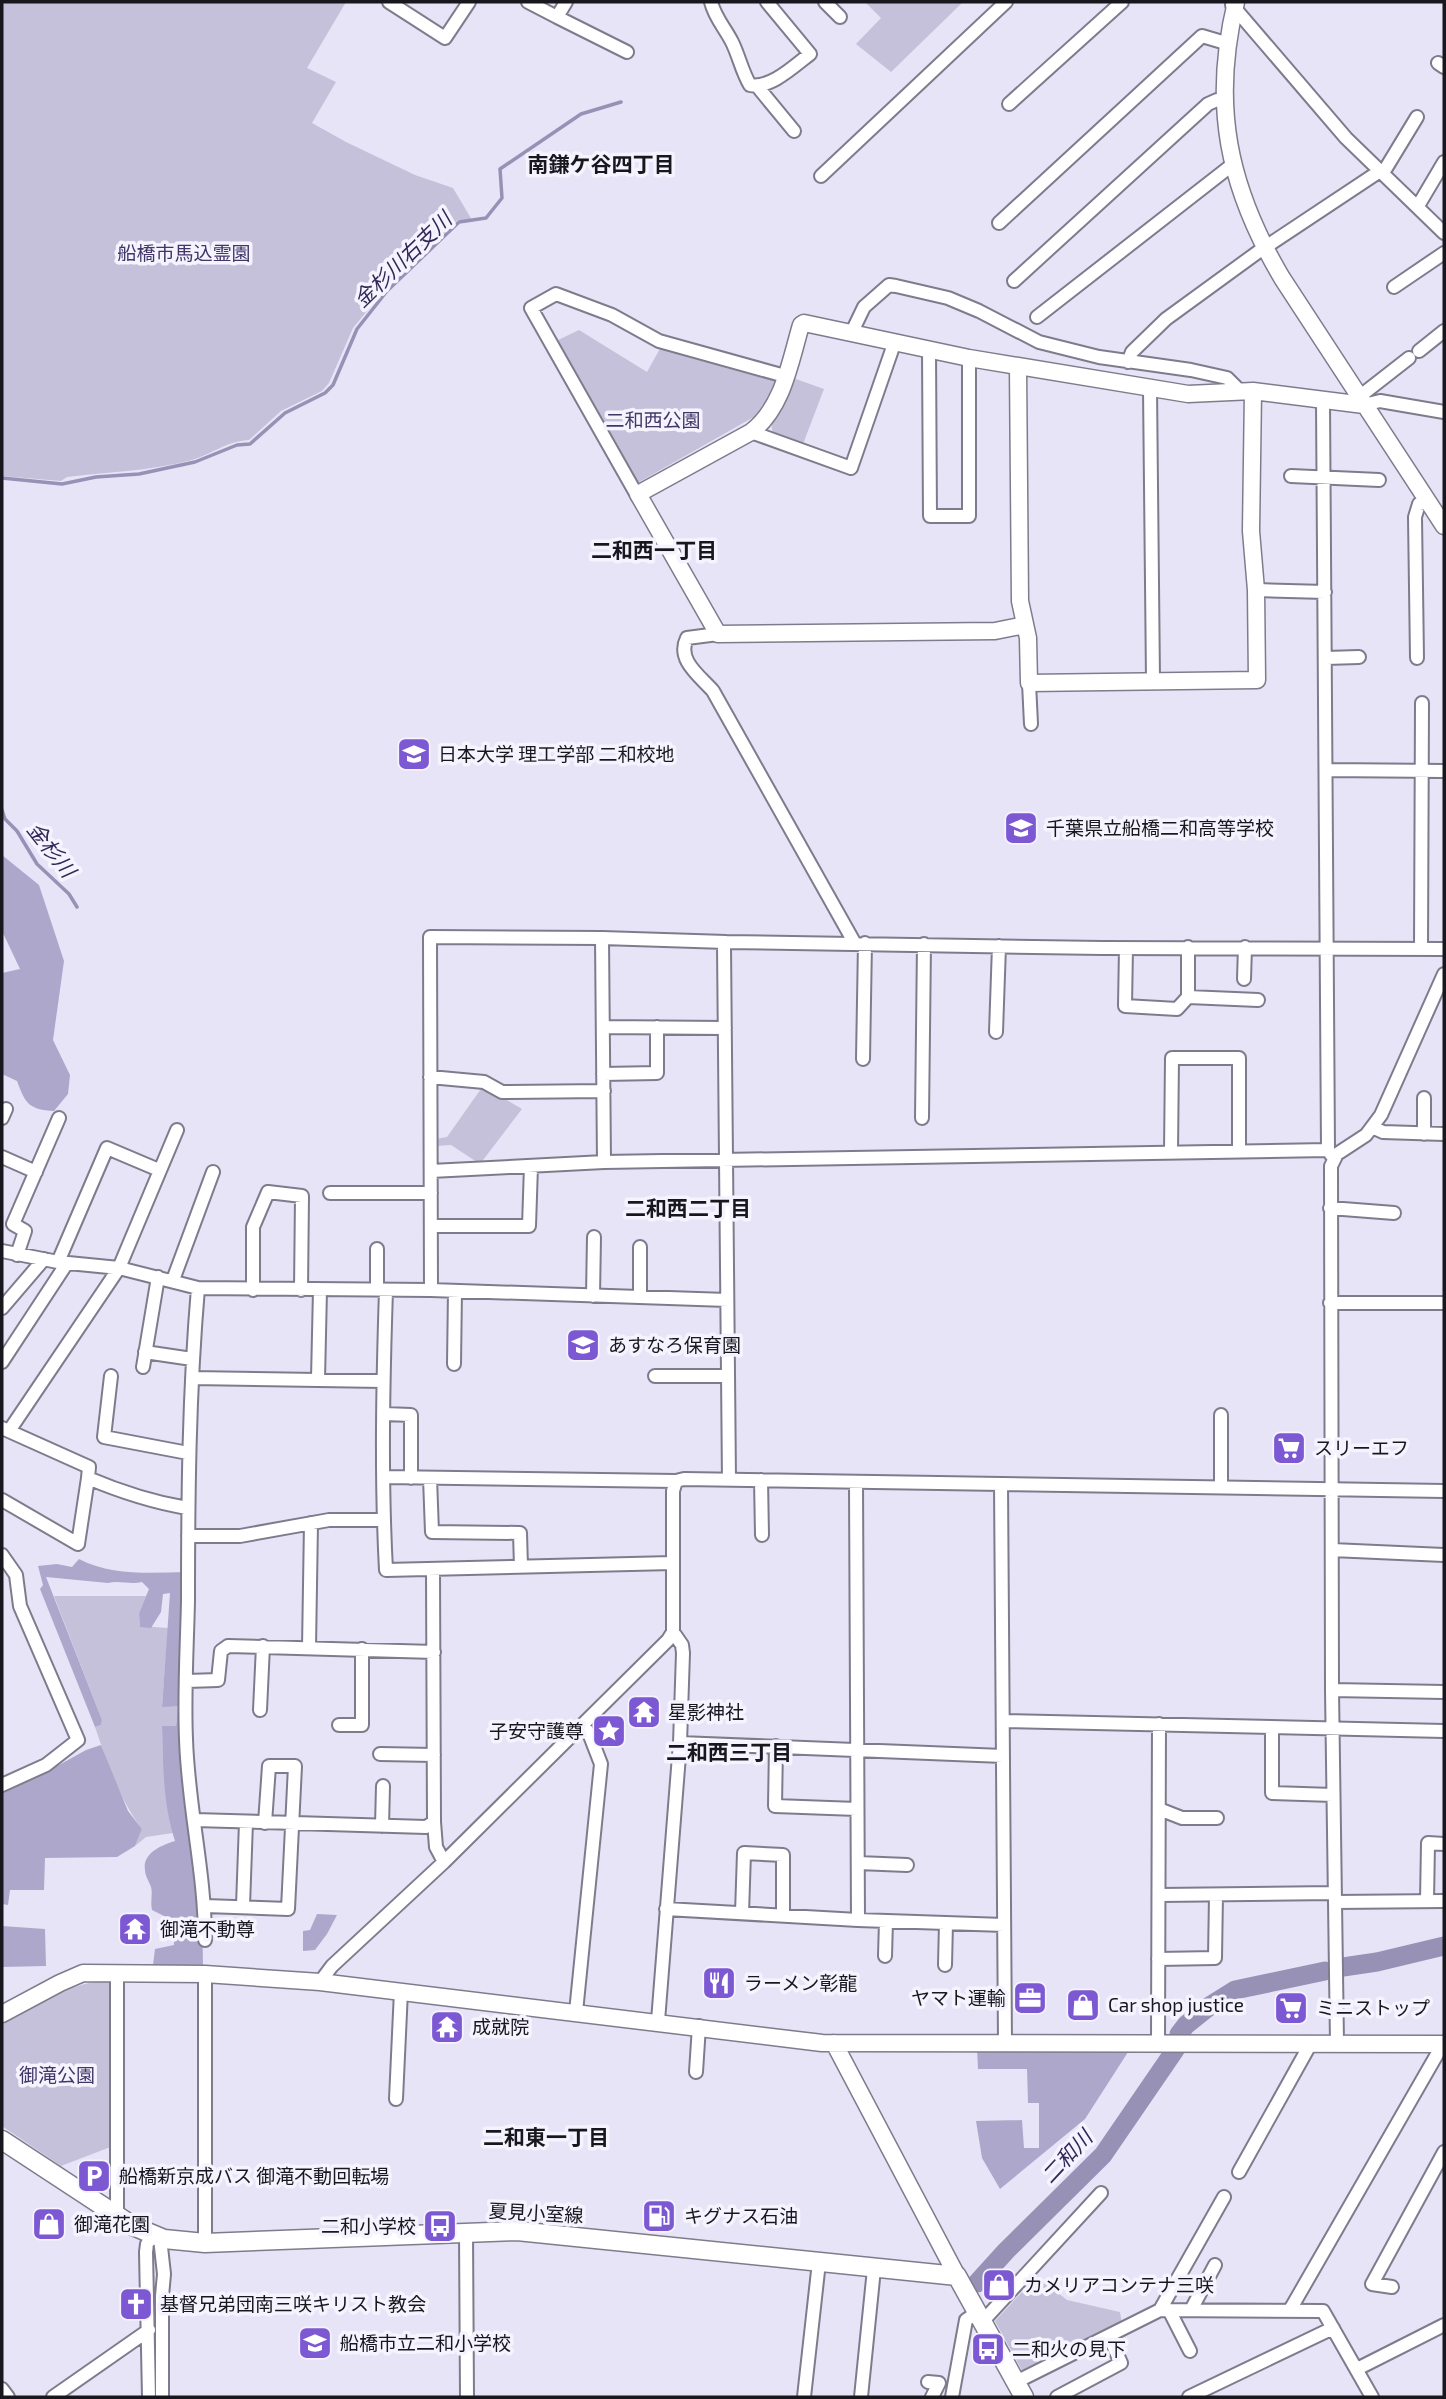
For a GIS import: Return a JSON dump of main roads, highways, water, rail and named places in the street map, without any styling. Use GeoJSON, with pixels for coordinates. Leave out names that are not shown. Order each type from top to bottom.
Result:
{"type":"FeatureCollection","features":[{"type":"Feature","properties":{"kind":"main road","name":"夏見小室線"},"geometry":{"type":"LineString","coordinates":[[2,2140],[117,2217],[157,2237],[188,2243],[466,2232],[548,2233],[957,2276],[1019,2392]]}},
{"type":"Feature","properties":{"kind":"waterway","name":"金杉川右支川"},"geometry":{"type":"LineString","coordinates":[[2,478],[62,484],[96,477],[139,474],[195,462],[237,445],[250,444],[285,413],[325,393],[333,385],[357,329],[387,291],[459,222],[486,218],[502,198],[500,169],[581,114],[621,102]]}},
{"type":"Feature","properties":{"kind":"waterway","name":"金杉川"},"geometry":{"type":"LineString","coordinates":[[2,810],[5,819],[17,831],[37,864],[69,894],[77,907]]}},
{"type":"Feature","properties":{"kind":"waterway","name":"二和川"},"geometry":{"type":"LineString","coordinates":[[1343,1967],[1444,1946]]}},
{"type":"Feature","properties":{"kind":"waterway","name":"二和川"},"geometry":{"type":"LineString","coordinates":[[1179,2034],[1211,2005],[1235,1990],[1325,1971]]}},
{"type":"Feature","properties":{"kind":"waterway","name":"二和川"},"geometry":{"type":"LineString","coordinates":[[977,2283],[1103,2155],[1175,2050]]}},
{"type":"Feature","properties":{"kind":"place","name":"日本大学 理工学部 二和校地"},"geometry":{"type":"Point","coordinates":[414,754]}},
{"type":"Feature","properties":{"kind":"place","name":"千葉県立船橋二和高等学校"},"geometry":{"type":"Point","coordinates":[1021,828]}},
{"type":"Feature","properties":{"kind":"place","name":"あすなろ保育園"},"geometry":{"type":"Point","coordinates":[583,1345]}},
{"type":"Feature","properties":{"kind":"place","name":"スリーエフ"},"geometry":{"type":"Point","coordinates":[1289,1448]}},
{"type":"Feature","properties":{"kind":"place","name":"星影神社"},"geometry":{"type":"Point","coordinates":[644,1712]}},
{"type":"Feature","properties":{"kind":"place","name":"子安守護尊"},"geometry":{"type":"Point","coordinates":[609,1731]}},
{"type":"Feature","properties":{"kind":"place","name":"御滝不動尊"},"geometry":{"type":"Point","coordinates":[135,1929]}},
{"type":"Feature","properties":{"kind":"place","name":"ラーメン彰龍"},"geometry":{"type":"Point","coordinates":[719,1983]}},
{"type":"Feature","properties":{"kind":"place","name":"ヤマト運輸"},"geometry":{"type":"Point","coordinates":[1030,1998]}},
{"type":"Feature","properties":{"kind":"place","name":"Car shop justice"},"geometry":{"type":"Point","coordinates":[1083,2005]}},
{"type":"Feature","properties":{"kind":"place","name":"ミニストップ"},"geometry":{"type":"Point","coordinates":[1291,2008]}},
{"type":"Feature","properties":{"kind":"place","name":"成就院"},"geometry":{"type":"Point","coordinates":[447,2027]}},
{"type":"Feature","properties":{"kind":"place","name":"船橋新京成バス 御滝不動回転場"},"geometry":{"type":"Point","coordinates":[94,2176]}},
{"type":"Feature","properties":{"kind":"place","name":"キグナス石油"},"geometry":{"type":"Point","coordinates":[659,2216]}},
{"type":"Feature","properties":{"kind":"place","name":"御滝花園"},"geometry":{"type":"Point","coordinates":[49,2224]}},
{"type":"Feature","properties":{"kind":"place","name":"二和小学校"},"geometry":{"type":"Point","coordinates":[440,2226]}},
{"type":"Feature","properties":{"kind":"place","name":"カメリアコンテナ三咲"},"geometry":{"type":"Point","coordinates":[999,2285]}},
{"type":"Feature","properties":{"kind":"place","name":"基督兄弟団南三咲キリスト教会"},"geometry":{"type":"Point","coordinates":[136,2304]}},
{"type":"Feature","properties":{"kind":"place","name":"船橋市立二和小学校"},"geometry":{"type":"Point","coordinates":[315,2343]}},
{"type":"Feature","properties":{"kind":"place","name":"二和火の見下"},"geometry":{"type":"Point","coordinates":[988,2349]}},
{"type":"Feature","properties":{"kind":"district","name":"南鎌ケ谷四丁目"},"geometry":{"type":"Point","coordinates":[601,165]}},
{"type":"Feature","properties":{"kind":"district","name":"二和西一丁目"},"geometry":{"type":"Point","coordinates":[654,551]}},
{"type":"Feature","properties":{"kind":"district","name":"二和西二丁目"},"geometry":{"type":"Point","coordinates":[688,1209]}},
{"type":"Feature","properties":{"kind":"district","name":"二和西三丁目"},"geometry":{"type":"Point","coordinates":[729,1753]}},
{"type":"Feature","properties":{"kind":"district","name":"二和東一丁目"},"geometry":{"type":"Point","coordinates":[546,2138]}},
{"type":"Feature","properties":{"kind":"park label","name":"船橋市馬込霊園"},"geometry":{"type":"Point","coordinates":[184,253]}},
{"type":"Feature","properties":{"kind":"park label","name":"二和西公園"},"geometry":{"type":"Point","coordinates":[653,420]}},
{"type":"Feature","properties":{"kind":"park label","name":"御滝公園"},"geometry":{"type":"Point","coordinates":[57,2075]}}]}
